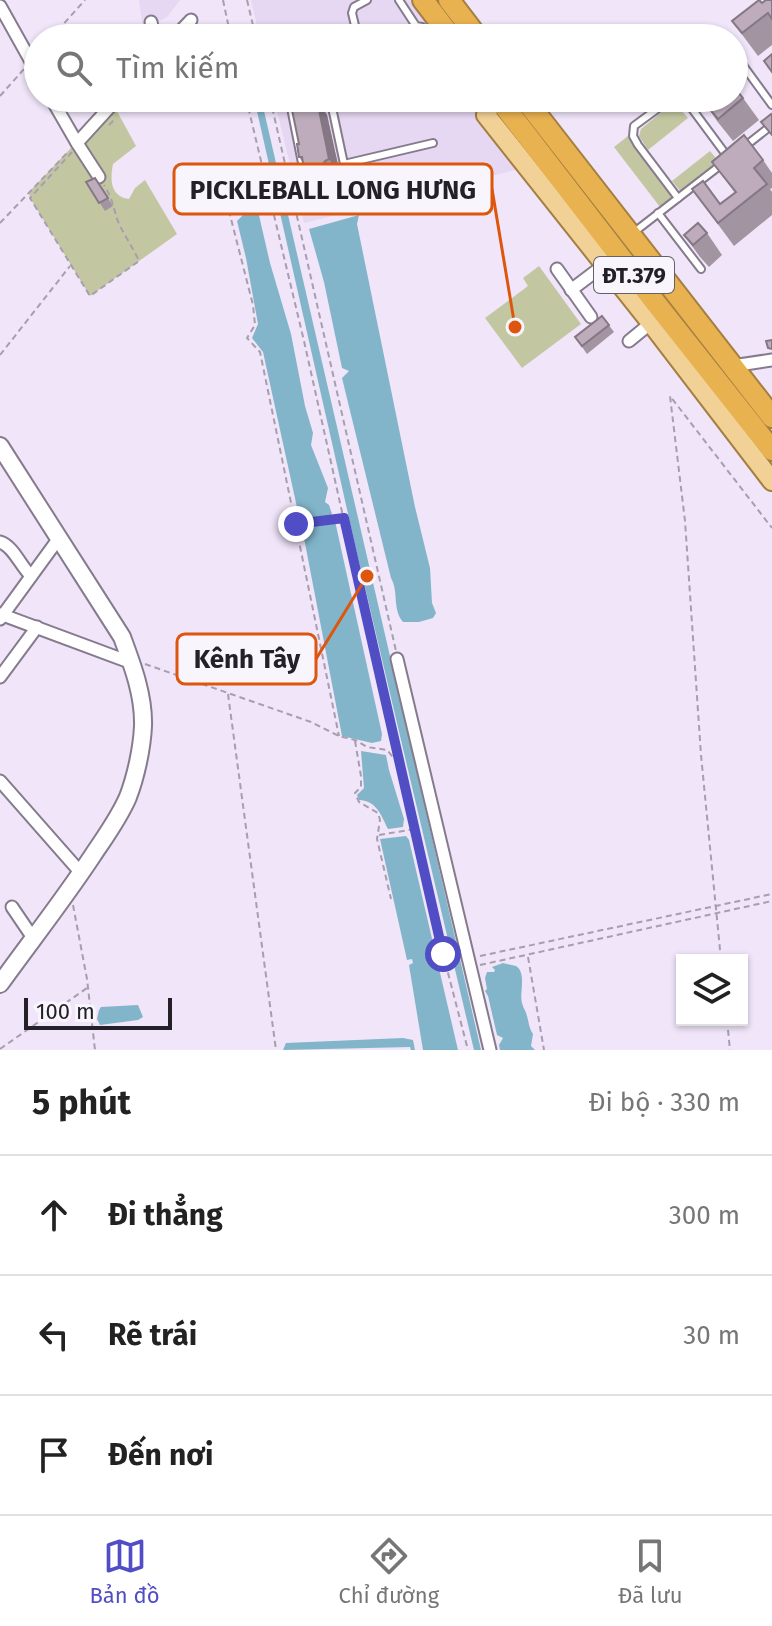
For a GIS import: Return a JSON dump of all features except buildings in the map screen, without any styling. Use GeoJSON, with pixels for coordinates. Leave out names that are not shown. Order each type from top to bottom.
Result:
{"type":"FeatureCollection","features":[{"type":"Feature","properties":{"kind":"highway"},"geometry":{"type":"LineString","coordinates":[[423,0],[437,24]]}},
{"type":"Feature","properties":{"kind":"highway"},"geometry":{"type":"LineString","coordinates":[[449,0],[467,24]]}},
{"type":"Feature","properties":{"kind":"highway","name":"ĐT.379"},"geometry":{"type":"LineString","coordinates":[[505,112],[657,318],[772,450]]}},
{"type":"Feature","properties":{"kind":"highway","name":"ĐT.379"},"geometry":{"type":"LineString","coordinates":[[535,112],[772,417]]}},
{"type":"Feature","properties":{"kind":"highway"},"geometry":{"type":"LineString","coordinates":[[615,259],[634,241]]}},
{"type":"Feature","properties":{"kind":"main road"},"geometry":{"type":"LineString","coordinates":[[657,318],[771,478]]}},
{"type":"Feature","properties":{"kind":"street"},"geometry":{"type":"LineString","coordinates":[[0,6],[24,49]]}},
{"type":"Feature","properties":{"kind":"street"},"geometry":{"type":"LineString","coordinates":[[187,24],[191,20]]}},
{"type":"Feature","properties":{"kind":"street"},"geometry":{"type":"LineString","coordinates":[[59,112],[99,177]]}},
{"type":"Feature","properties":{"kind":"street"},"geometry":{"type":"LineString","coordinates":[[78,144],[106,112]]}},
{"type":"Feature","properties":{"kind":"street"},"geometry":{"type":"LineString","coordinates":[[571,290],[615,259]]}},
{"type":"Feature","properties":{"kind":"street"},"geometry":{"type":"LineString","coordinates":[[557,269],[591,317]]}},
{"type":"Feature","properties":{"kind":"street"},"geometry":{"type":"LineString","coordinates":[[629,341],[657,318]]}},
{"type":"Feature","properties":{"kind":"street"},"geometry":{"type":"LineString","coordinates":[[732,366],[772,360]]}},
{"type":"Feature","properties":{"kind":"street"},"geometry":{"type":"LineString","coordinates":[[0,446],[122,637],[140,696],[143,725],[137,767],[128,798],[112,828],[0,984]]}},
{"type":"Feature","properties":{"kind":"street"},"geometry":{"type":"LineString","coordinates":[[59,538],[1,616],[132,663]]}},
{"type":"Feature","properties":{"kind":"street"},"geometry":{"type":"LineString","coordinates":[[0,542],[8,545],[31,576]]}},
{"type":"Feature","properties":{"kind":"street"},"geometry":{"type":"LineString","coordinates":[[0,677],[37,627]]}},
{"type":"Feature","properties":{"kind":"street"},"geometry":{"type":"LineString","coordinates":[[397,659],[490,1050]]}},
{"type":"Feature","properties":{"kind":"street"},"geometry":{"type":"LineString","coordinates":[[0,781],[81,873]]}},
{"type":"Feature","properties":{"kind":"street"},"geometry":{"type":"LineString","coordinates":[[12,907],[33,938]]}},
{"type":"Feature","properties":{"kind":"lane"},"geometry":{"type":"LineString","coordinates":[[355,24],[354,7],[367,0]]}},
{"type":"Feature","properties":{"kind":"lane"},"geometry":{"type":"LineString","coordinates":[[399,0],[415,24]]}},
{"type":"Feature","properties":{"kind":"lane"},"geometry":{"type":"LineString","coordinates":[[748,72],[772,105]]}},
{"type":"Feature","properties":{"kind":"lane"},"geometry":{"type":"LineString","coordinates":[[292,112],[310,203],[323,207],[351,197]]}},
{"type":"Feature","properties":{"kind":"lane"},"geometry":{"type":"LineString","coordinates":[[333,112],[351,197],[361,206]]}},
{"type":"Feature","properties":{"kind":"lane"},"geometry":{"type":"LineString","coordinates":[[653,112],[634,126],[633,136],[678,198]]}},
{"type":"Feature","properties":{"kind":"lane"},"geometry":{"type":"LineString","coordinates":[[694,112],[729,159]]}},
{"type":"Feature","properties":{"kind":"lane"},"geometry":{"type":"LineString","coordinates":[[634,241],[658,213],[772,125]]}},
{"type":"Feature","properties":{"kind":"lane"},"geometry":{"type":"LineString","coordinates":[[344,164],[433,143]]}},
{"type":"Feature","properties":{"kind":"lane"},"geometry":{"type":"LineString","coordinates":[[335,202],[341,192],[340,180]]}},
{"type":"Feature","properties":{"kind":"lane"},"geometry":{"type":"LineString","coordinates":[[658,213],[701,269]]}},
{"type":"Feature","properties":{"kind":"path"},"geometry":{"type":"LineString","coordinates":[[64,24],[85,0]]}},
{"type":"Feature","properties":{"kind":"path"},"geometry":{"type":"LineString","coordinates":[[223,0],[228,24]]}},
{"type":"Feature","properties":{"kind":"path"},"geometry":{"type":"LineString","coordinates":[[247,0],[253,24]]}},
{"type":"Feature","properties":{"kind":"path"},"geometry":{"type":"LineString","coordinates":[[0,96],[24,69]]}},
{"type":"Feature","properties":{"kind":"path"},"geometry":{"type":"LineString","coordinates":[[249,112],[433,915],[468,1050]]}},
{"type":"Feature","properties":{"kind":"path"},"geometry":{"type":"LineString","coordinates":[[273,112],[397,659]]}},
{"type":"Feature","properties":{"kind":"path"},"geometry":{"type":"LineString","coordinates":[[0,223],[78,144]]}},
{"type":"Feature","properties":{"kind":"path"},"geometry":{"type":"LineString","coordinates":[[78,144],[30,198],[90,296],[139,261],[119,223],[114,200],[99,177]]}},
{"type":"Feature","properties":{"kind":"path"},"geometry":{"type":"LineString","coordinates":[[270,196],[247,203],[230,215],[253,305],[255,325],[247,338],[260,352],[339,736]]}},
{"type":"Feature","properties":{"kind":"path"},"geometry":{"type":"LineString","coordinates":[[0,355],[71,265]]}},
{"type":"Feature","properties":{"kind":"path"},"geometry":{"type":"LineString","coordinates":[[720,954],[701,755],[685,521],[670,396],[772,528]]}},
{"type":"Feature","properties":{"kind":"path"},"geometry":{"type":"LineString","coordinates":[[296,524],[344,518]]}},
{"type":"Feature","properties":{"kind":"path"},"geometry":{"type":"LineString","coordinates":[[132,663],[149,665],[311,722],[367,747],[387,750],[399,768]]}},
{"type":"Feature","properties":{"kind":"path"},"geometry":{"type":"LineString","coordinates":[[228,693],[276,1050]]}},
{"type":"Feature","properties":{"kind":"path"},"geometry":{"type":"LineString","coordinates":[[355,740],[361,776],[361,787],[355,793],[359,802],[378,813],[377,836],[391,899]]}},
{"type":"Feature","properties":{"kind":"path"},"geometry":{"type":"LineString","coordinates":[[377,836],[415,829]]}},
{"type":"Feature","properties":{"kind":"path"},"geometry":{"type":"LineString","coordinates":[[70,888],[88,987],[95,1050]]}},
{"type":"Feature","properties":{"kind":"path"},"geometry":{"type":"LineString","coordinates":[[469,962],[772,894]]}},
{"type":"Feature","properties":{"kind":"path"},"geometry":{"type":"LineString","coordinates":[[469,962],[528,954],[772,901]]}},
{"type":"Feature","properties":{"kind":"path"},"geometry":{"type":"LineString","coordinates":[[528,954],[544,1050]]}},
{"type":"Feature","properties":{"kind":"path"},"geometry":{"type":"LineString","coordinates":[[0,1049],[88,987]]}},
{"type":"Feature","properties":{"kind":"path"},"geometry":{"type":"LineString","coordinates":[[728,1026],[730,1050]]}},
{"type":"Feature","properties":{"kind":"shaded area"},"geometry":{"type":"Polygon","coordinates":[[[139,0],[180,0],[167,17],[153,24],[142,24],[139,0]]]}},
{"type":"Feature","properties":{"kind":"shaded area"},"geometry":{"type":"Polygon","coordinates":[[[251,0],[423,0],[441,24],[257,24],[251,0]]]}},
{"type":"Feature","properties":{"kind":"shaded area"},"geometry":{"type":"Polygon","coordinates":[[[277,112],[509,112],[547,162],[304,223],[277,112]]]}},
{"type":"Feature","properties":{"kind":"green space"},"geometry":{"type":"Polygon","coordinates":[[[105,112],[117,112],[136,146],[113,164],[115,191],[129,199],[135,188],[145,180],[177,234],[90,296],[29,192],[105,112]]]}},
{"type":"Feature","properties":{"kind":"green space"},"geometry":{"type":"Polygon","coordinates":[[[662,112],[683,112],[688,118],[648,150],[639,136],[641,129],[662,112]]]}},
{"type":"Feature","properties":{"kind":"green space"},"geometry":{"type":"Polygon","coordinates":[[[628,136],[674,195],[660,207],[614,147],[628,136]]]}},
{"type":"Feature","properties":{"kind":"green space"},"geometry":{"type":"Polygon","coordinates":[[[710,151],[720,163],[682,193],[672,181],[710,151]]]}},
{"type":"Feature","properties":{"kind":"green space"},"geometry":{"type":"Polygon","coordinates":[[[539,266],[581,324],[522,368],[485,318],[528,286],[523,278],[539,266]]]}},
{"type":"Feature","properties":{"kind":"water"},"geometry":{"type":"Polygon","coordinates":[[[257,112],[264,112],[481,1050],[474,1050],[257,112]]]}},
{"type":"Feature","properties":{"kind":"water"},"geometry":{"type":"Polygon","coordinates":[[[255,208],[291,334],[313,433],[311,445],[328,488],[325,502],[332,514],[329,516],[300,521],[263,352],[252,338],[258,324],[237,221],[255,208]]]}},
{"type":"Feature","properties":{"kind":"water"},"geometry":{"type":"Polygon","coordinates":[[[359,215],[357,224],[430,568],[432,603],[436,613],[433,618],[419,622],[403,622],[398,612],[395,589],[342,378],[349,371],[342,368],[309,229],[359,215]]]}},
{"type":"Feature","properties":{"kind":"water"},"geometry":{"type":"Polygon","coordinates":[[[335,521],[382,734],[381,741],[372,743],[342,736],[304,538],[298,526],[335,521]]]}},
{"type":"Feature","properties":{"kind":"water"},"geometry":{"type":"Polygon","coordinates":[[[361,751],[386,755],[404,819],[403,827],[388,829],[374,806],[359,800],[357,795],[364,788],[361,751]]]}},
{"type":"Feature","properties":{"kind":"water"},"geometry":{"type":"Polygon","coordinates":[[[406,836],[458,1050],[423,1050],[409,965],[413,963],[412,959],[407,960],[380,839],[406,836]]]}},
{"type":"Feature","properties":{"kind":"water"},"geometry":{"type":"Polygon","coordinates":[[[503,963],[516,966],[521,973],[521,999],[533,1034],[531,1046],[535,1050],[500,1050],[503,1038],[497,1035],[485,991],[485,978],[487,972],[494,972],[492,967],[503,963]]]}},
{"type":"Feature","properties":{"kind":"water"},"geometry":{"type":"Polygon","coordinates":[[[138,1005],[143,1017],[138,1020],[100,1025],[97,1019],[101,1007],[138,1005]]]}},
{"type":"Feature","properties":{"kind":"water"},"geometry":{"type":"Polygon","coordinates":[[[413,1040],[415,1050],[410,1047],[283,1050],[286,1043],[413,1040]]]}},
{"type":"Feature","properties":{"kind":"place","name":"PICKLEBALL LONG HƯNG"},"geometry":{"type":"Point","coordinates":[515,327]}},
{"type":"Feature","properties":{"kind":"place","name":"Kênh Tây"},"geometry":{"type":"Point","coordinates":[367,576]}},
{"type":"Feature","properties":{"kind":"route"},"geometry":{"type":"LineString","coordinates":[[296,524],[344,518],[443,954]]}}]}
